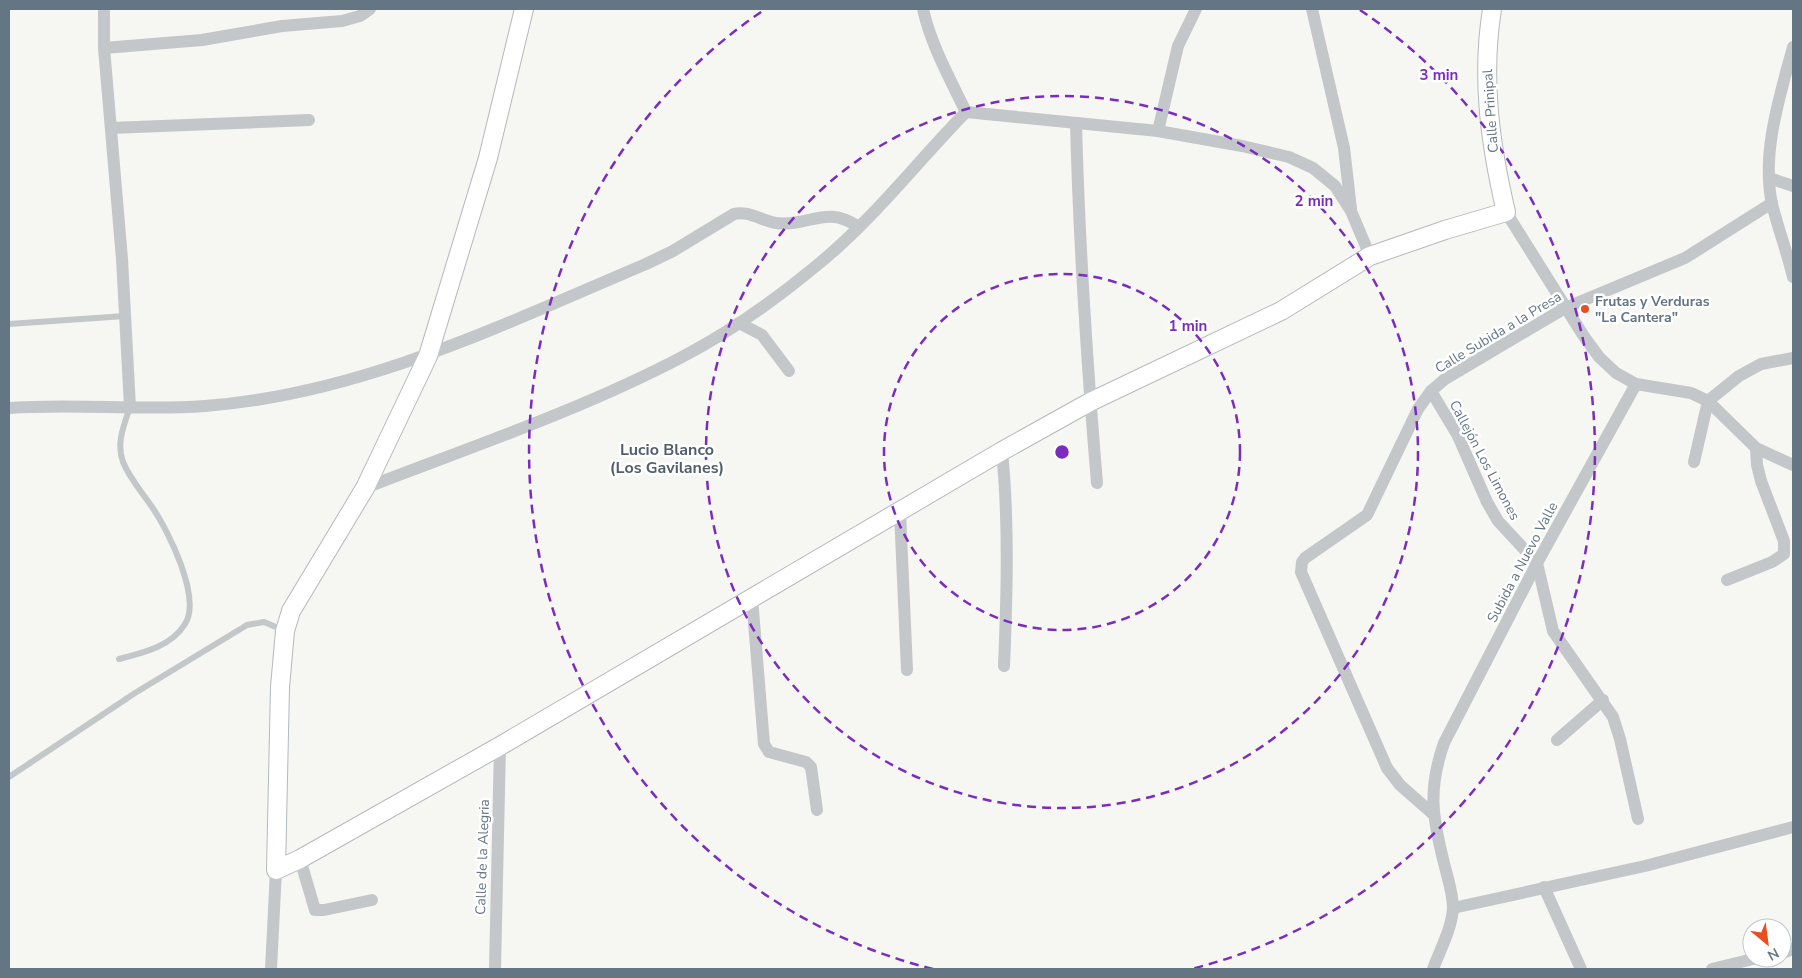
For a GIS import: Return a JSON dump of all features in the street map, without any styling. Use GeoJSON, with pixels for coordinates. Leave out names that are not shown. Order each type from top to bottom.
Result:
{"type":"FeatureCollection","features":[{"type":"Feature","properties":{"kind":"street"},"geometry":{"type":"LineString","coordinates":[[104,9],[104,48],[126,316],[130,407]]}},
{"type":"Feature","properties":{"kind":"street"},"geometry":{"type":"LineString","coordinates":[[104,48],[202,40],[282,26],[342,21],[360,16],[370,9]]}},
{"type":"Feature","properties":{"kind":"street"},"geometry":{"type":"LineString","coordinates":[[271,969],[276,870],[280,688],[285,631],[291,611],[300,593],[365,488],[428,356],[488,158],[524,9]]}},
{"type":"Feature","properties":{"kind":"street"},"geometry":{"type":"LineString","coordinates":[[923,9],[927,26],[936,48],[966,112]]}},
{"type":"Feature","properties":{"kind":"street"},"geometry":{"type":"LineString","coordinates":[[1158,131],[1178,46],[1196,9]]}},
{"type":"Feature","properties":{"kind":"street"},"geometry":{"type":"LineString","coordinates":[[1312,9],[1344,148],[1351,211]]}},
{"type":"Feature","properties":{"kind":"street","name":"Calle Prinipal"},"geometry":{"type":"LineString","coordinates":[[1492,9],[1487,62],[1488,115],[1494,160],[1506,212]]}},
{"type":"Feature","properties":{"kind":"street"},"geometry":{"type":"LineString","coordinates":[[1793,46],[1772,139],[1769,178],[1772,204],[1790,252],[1793,277]]}},
{"type":"Feature","properties":{"kind":"street"},"geometry":{"type":"LineString","coordinates":[[365,488],[618,388],[683,356],[739,323],[818,265],[859,227],[966,112]]}},
{"type":"Feature","properties":{"kind":"street"},"geometry":{"type":"LineString","coordinates":[[966,112],[1158,131],[1242,146],[1289,157],[1313,168],[1335,186],[1351,211],[1370,256]]}},
{"type":"Feature","properties":{"kind":"street"},"geometry":{"type":"LineString","coordinates":[[112,128],[308,120]]}},
{"type":"Feature","properties":{"kind":"street"},"geometry":{"type":"LineString","coordinates":[[1076,123],[1078,226],[1097,483]]}},
{"type":"Feature","properties":{"kind":"street"},"geometry":{"type":"LineString","coordinates":[[1769,178],[1793,186]]}},
{"type":"Feature","properties":{"kind":"street","name":"Calle Subida a la Presa"},"geometry":{"type":"LineString","coordinates":[[1433,814],[1400,785],[1386,768],[1301,572],[1302,562],[1367,514],[1418,409],[1431,391],[1446,379],[1565,308],[1685,258],[1772,204]]}},
{"type":"Feature","properties":{"kind":"street"},"geometry":{"type":"LineString","coordinates":[[276,870],[300,859],[500,746],[1002,451],[1090,402],[1282,311],[1370,256],[1445,230],[1506,212],[1565,308],[1599,358],[1616,373],[1636,384],[1691,393],[1708,401],[1756,448],[1793,465]]}},
{"type":"Feature","properties":{"kind":"street"},"geometry":{"type":"LineString","coordinates":[[9,408],[205,406],[273,397],[358,377],[428,356],[646,264],[673,251],[734,214],[740,213],[769,222],[786,224],[839,216],[859,227]]}},
{"type":"Feature","properties":{"kind":"street"},"geometry":{"type":"LineString","coordinates":[[739,323],[766,339],[789,370]]}},
{"type":"Feature","properties":{"kind":"street"},"geometry":{"type":"LineString","coordinates":[[1694,462],[1708,401],[1739,376],[1761,364],[1793,358]]}},
{"type":"Feature","properties":{"kind":"street","name":"Subida a Nuevo Valle"},"geometry":{"type":"LineString","coordinates":[[1433,969],[1447,934],[1453,908],[1433,814],[1432,789],[1435,769],[1444,743],[1537,563],[1636,384]]}},
{"type":"Feature","properties":{"kind":"street","name":"Callejón Los Limones"},"geometry":{"type":"LineString","coordinates":[[1431,391],[1458,436],[1487,502],[1498,521],[1537,563]]}},
{"type":"Feature","properties":{"kind":"street"},"geometry":{"type":"LineString","coordinates":[[1727,580],[1772,562],[1784,554],[1784,541],[1759,473],[1756,448]]}},
{"type":"Feature","properties":{"kind":"street"},"geometry":{"type":"LineString","coordinates":[[1002,451],[1007,506],[1008,567],[1004,666]]}},
{"type":"Feature","properties":{"kind":"street"},"geometry":{"type":"LineString","coordinates":[[900,512],[908,670]]}},
{"type":"Feature","properties":{"kind":"street"},"geometry":{"type":"LineString","coordinates":[[1537,563],[1553,631],[1603,700],[1613,717],[1620,738],[1638,819]]}},
{"type":"Feature","properties":{"kind":"street"},"geometry":{"type":"LineString","coordinates":[[752,598],[764,744],[769,752],[806,762],[811,767],[817,810]]}},
{"type":"Feature","properties":{"kind":"street"},"geometry":{"type":"LineString","coordinates":[[1557,740],[1603,700]]}},
{"type":"Feature","properties":{"kind":"street","name":"Calle de la Alegria"},"geometry":{"type":"LineString","coordinates":[[495,969],[500,746]]}},
{"type":"Feature","properties":{"kind":"street"},"geometry":{"type":"LineString","coordinates":[[1453,908],[1645,866],[1793,827]]}},
{"type":"Feature","properties":{"kind":"street"},"geometry":{"type":"LineString","coordinates":[[300,859],[315,910],[324,910],[372,900]]}},
{"type":"Feature","properties":{"kind":"street"},"geometry":{"type":"LineString","coordinates":[[1544,888],[1581,969]]}},
{"type":"Feature","properties":{"kind":"street"},"geometry":{"type":"LineString","coordinates":[[1712,969],[1742,962]]}},
{"type":"Feature","properties":{"kind":"lane"},"geometry":{"type":"LineString","coordinates":[[9,324],[126,316]]}},
{"type":"Feature","properties":{"kind":"lane"},"geometry":{"type":"LineString","coordinates":[[119,659],[151,650],[172,638],[186,623],[189,601],[185,575],[168,531],[123,462],[120,444],[130,407]]}},
{"type":"Feature","properties":{"kind":"lane"},"geometry":{"type":"LineString","coordinates":[[9,777],[135,693],[247,625],[264,622],[285,631]]}},
{"type":"Feature","properties":{"kind":"place","name":"Frutas y Verduras \"La Cantera\""},"geometry":{"type":"Point","coordinates":[1585,309]}},
{"type":"Feature","properties":{"kind":"district","name":"Lucio Blanco (Los Gavilanes)"},"geometry":{"type":"Point","coordinates":[667,458]}}]}
